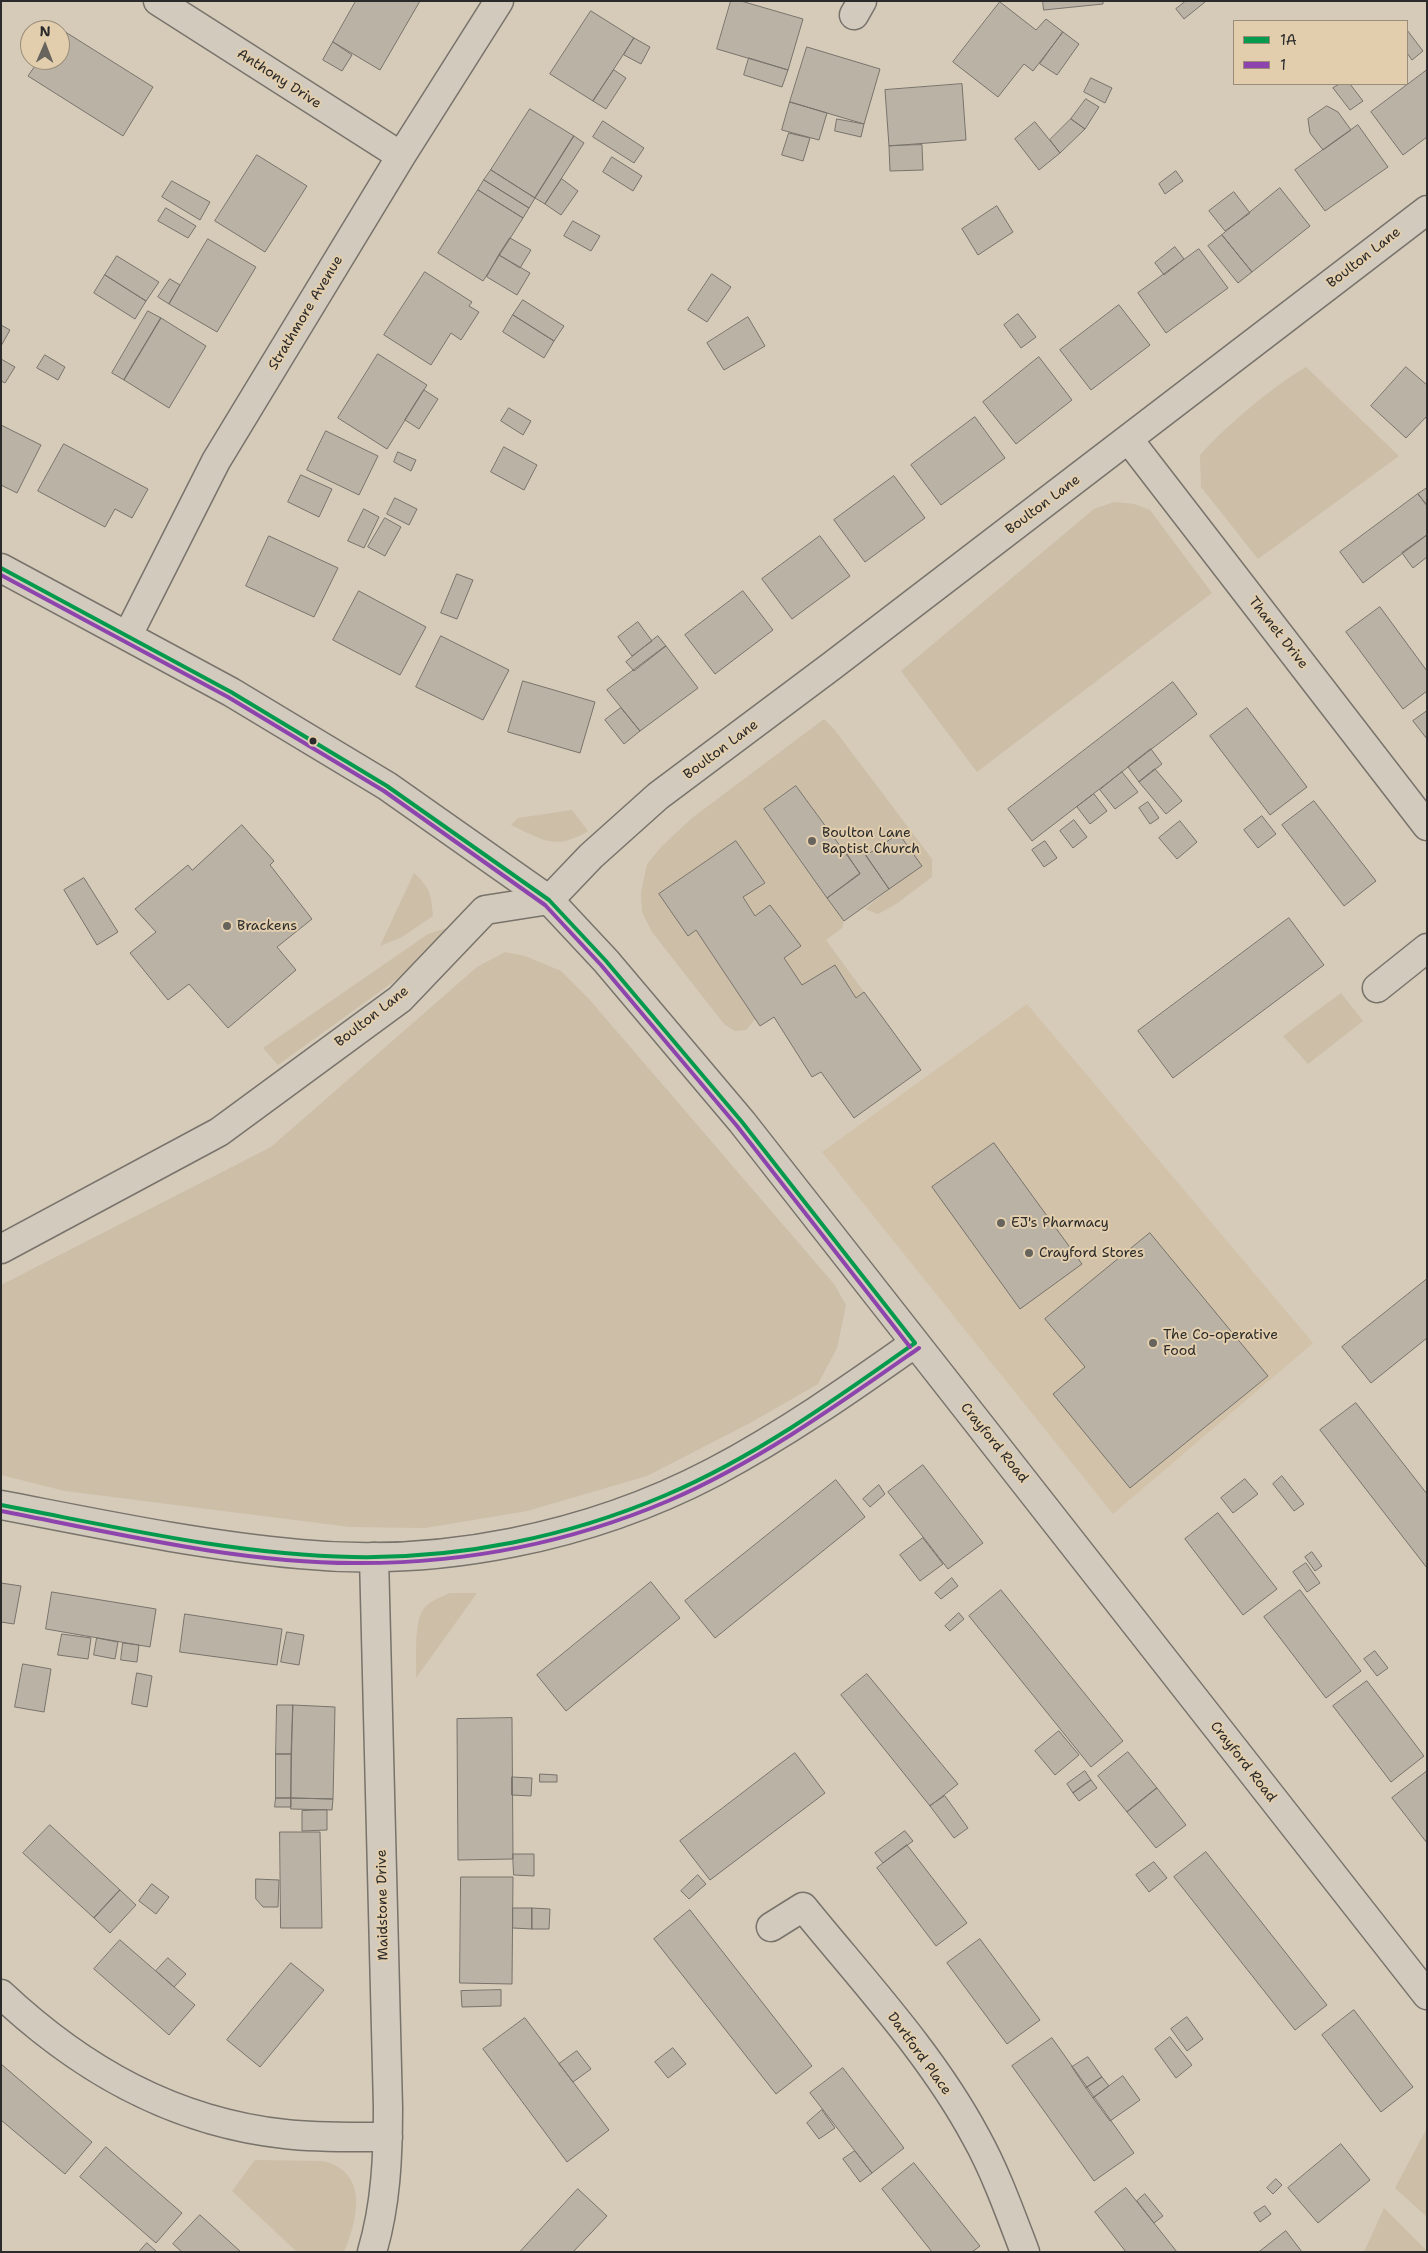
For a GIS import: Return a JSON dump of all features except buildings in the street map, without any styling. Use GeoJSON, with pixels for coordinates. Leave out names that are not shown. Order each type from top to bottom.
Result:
{"type":"FeatureCollection","features":[{"type":"Feature","properties":{"kind":"street","name":"Anthony Drive"},"geometry":{"type":"LineString","coordinates":[[158,1],[400,156]]}},
{"type":"Feature","properties":{"kind":"street","name":"Strathmore Avenue"},"geometry":{"type":"LineString","coordinates":[[128,635],[216,461],[400,156],[499,1]]}},
{"type":"Feature","properties":{"kind":"street","name":"Boulton Lane"},"geometry":{"type":"LineString","coordinates":[[1,1250],[219,1132],[400,998],[485,910],[549,900],[591,856],[658,796],[1129,440],[1427,210]]}},
{"type":"Feature","properties":{"kind":"street","name":"Thanet Drive"},"geometry":{"type":"LineString","coordinates":[[1129,440],[1427,826]]}},
{"type":"Feature","properties":{"kind":"street","name":"Crayford Road"},"geometry":{"type":"LineString","coordinates":[[1,568],[128,635],[230,692],[387,786],[549,900],[606,961],[742,1122],[1427,1995]]}},
{"type":"Feature","properties":{"kind":"street"},"geometry":{"type":"LineString","coordinates":[[1377,988],[1427,948]]}},
{"type":"Feature","properties":{"kind":"street"},"geometry":{"type":"LineString","coordinates":[[1,1505],[236,1546],[300,1555],[374,1557],[429,1553],[518,1542],[565,1531],[659,1498],[714,1472],[849,1390],[915,1344]]}},
{"type":"Feature","properties":{"kind":"street","name":"Maidstone Drive"},"geometry":{"type":"LineString","coordinates":[[372,2252],[382,2213],[388,2137],[374,1557]]}},
{"type":"Feature","properties":{"kind":"street","name":"Dartford Place"},"geometry":{"type":"LineString","coordinates":[[771,1926],[803,1907],[929,2063],[976,2137],[1006,2202],[1025,2252]]}},
{"type":"Feature","properties":{"kind":"street"},"geometry":{"type":"LineString","coordinates":[[1,1994],[47,2035],[72,2053],[116,2081],[176,2108],[230,2125],[270,2132],[310,2136],[388,2137]]}},
{"type":"Feature","properties":{"kind":"shaded area"},"geometry":{"type":"Polygon","coordinates":[[[1306,367],[1399,456],[1258,559],[1201,487],[1200,455],[1250,408],[1306,367]]]}},
{"type":"Feature","properties":{"kind":"shaded area"},"geometry":{"type":"Polygon","coordinates":[[[1114,502],[1134,504],[1150,510],[1212,593],[977,772],[901,671],[1094,509],[1114,502]]]}},
{"type":"Feature","properties":{"kind":"shaded area"},"geometry":{"type":"Polygon","coordinates":[[[824,719],[834,729],[932,859],[932,877],[896,904],[878,914],[865,909],[921,866],[899,834],[866,856],[859,845],[847,854],[796,786],[764,809],[844,921],[842,928],[826,940],[864,992],[856,998],[835,965],[802,985],[784,958],[800,946],[770,905],[755,916],[743,897],[765,883],[736,841],[659,894],[688,936],[696,930],[755,1019],[746,1030],[735,1031],[724,1024],[652,932],[642,912],[641,892],[647,864],[661,847],[692,818],[824,719]]]}},
{"type":"Feature","properties":{"kind":"shaded area"},"geometry":{"type":"Polygon","coordinates":[[[572,810],[588,831],[567,841],[558,842],[541,839],[511,825],[518,818],[572,810]]]}},
{"type":"Feature","properties":{"kind":"shaded area"},"geometry":{"type":"Polygon","coordinates":[[[414,873],[424,883],[429,892],[433,916],[402,937],[380,946],[414,873]]]}},
{"type":"Feature","properties":{"kind":"shaded area"},"geometry":{"type":"Polygon","coordinates":[[[446,928],[444,935],[407,972],[278,1065],[263,1048],[428,934],[446,928]]]}},
{"type":"Feature","properties":{"kind":"shaded area"},"geometry":{"type":"Polygon","coordinates":[[[505,952],[525,956],[561,971],[589,999],[834,1284],[846,1305],[837,1348],[818,1384],[750,1423],[647,1476],[527,1511],[425,1528],[350,1527],[65,1491],[1,1475],[1,1285],[271,1147],[477,967],[505,952]]]}},
{"type":"Feature","properties":{"kind":"shaded area"},"geometry":{"type":"Polygon","coordinates":[[[1341,993],[1363,1021],[1308,1064],[1283,1036],[1341,993]]]}},
{"type":"Feature","properties":{"kind":"shaded area"},"geometry":{"type":"Polygon","coordinates":[[[1027,1004],[1313,1343],[1113,1514],[822,1152],[1027,1004]]]}},
{"type":"Feature","properties":{"kind":"shaded area"},"geometry":{"type":"Polygon","coordinates":[[[450,1593],[477,1593],[416,1678],[417,1630],[421,1613],[431,1602],[450,1593]]]}},
{"type":"Feature","properties":{"kind":"shaded area"},"geometry":{"type":"Polygon","coordinates":[[[1427,2128],[1427,2217],[1395,2188],[1427,2128]]]}},
{"type":"Feature","properties":{"kind":"shaded area"},"geometry":{"type":"Polygon","coordinates":[[[255,2160],[323,2161],[338,2167],[348,2175],[354,2186],[356,2212],[344,2252],[297,2252],[232,2191],[255,2160]]]}},
{"type":"Feature","properties":{"kind":"shaded area"},"geometry":{"type":"Polygon","coordinates":[[[1384,2208],[1427,2251],[1427,2252],[1364,2252],[1384,2208]]]}},
{"type":"Feature","properties":{"kind":"transit line","name":"1A"},"geometry":{"type":"LineString","coordinates":[[1,568],[231,692],[387,786],[549,900],[606,961],[742,1122],[915,1343]]}},
{"type":"Feature","properties":{"kind":"transit line","name":"1"},"geometry":{"type":"LineString","coordinates":[[1,575],[228,697],[384,791],[545,905],[601,965],[737,1126],[910,1347]]}},
{"type":"Feature","properties":{"kind":"transit line","name":"1A"},"geometry":{"type":"LineString","coordinates":[[1,1505],[132,1531],[220,1545],[309,1555],[393,1557],[433,1554],[513,1542],[591,1523],[629,1510],[699,1480],[794,1426],[915,1343]]}},
{"type":"Feature","properties":{"kind":"transit line","name":"1"},"geometry":{"type":"LineString","coordinates":[[1,1511],[177,1545],[266,1558],[354,1563],[435,1560],[475,1555],[514,1548],[592,1529],[631,1516],[701,1486],[734,1469],[797,1431],[919,1348]]}},
{"type":"Feature","properties":{"kind":"place","name":"Boulton Lane Baptist Church"},"geometry":{"type":"Point","coordinates":[812,841]}},
{"type":"Feature","properties":{"kind":"place","name":"Brackens"},"geometry":{"type":"Point","coordinates":[227,926]}},
{"type":"Feature","properties":{"kind":"place","name":"EJ's Pharmacy"},"geometry":{"type":"Point","coordinates":[1001,1223]}},
{"type":"Feature","properties":{"kind":"place","name":"Crayford Stores"},"geometry":{"type":"Point","coordinates":[1029,1253]}},
{"type":"Feature","properties":{"kind":"place","name":"The Co-operative Food"},"geometry":{"type":"Point","coordinates":[1153,1343]}}]}
